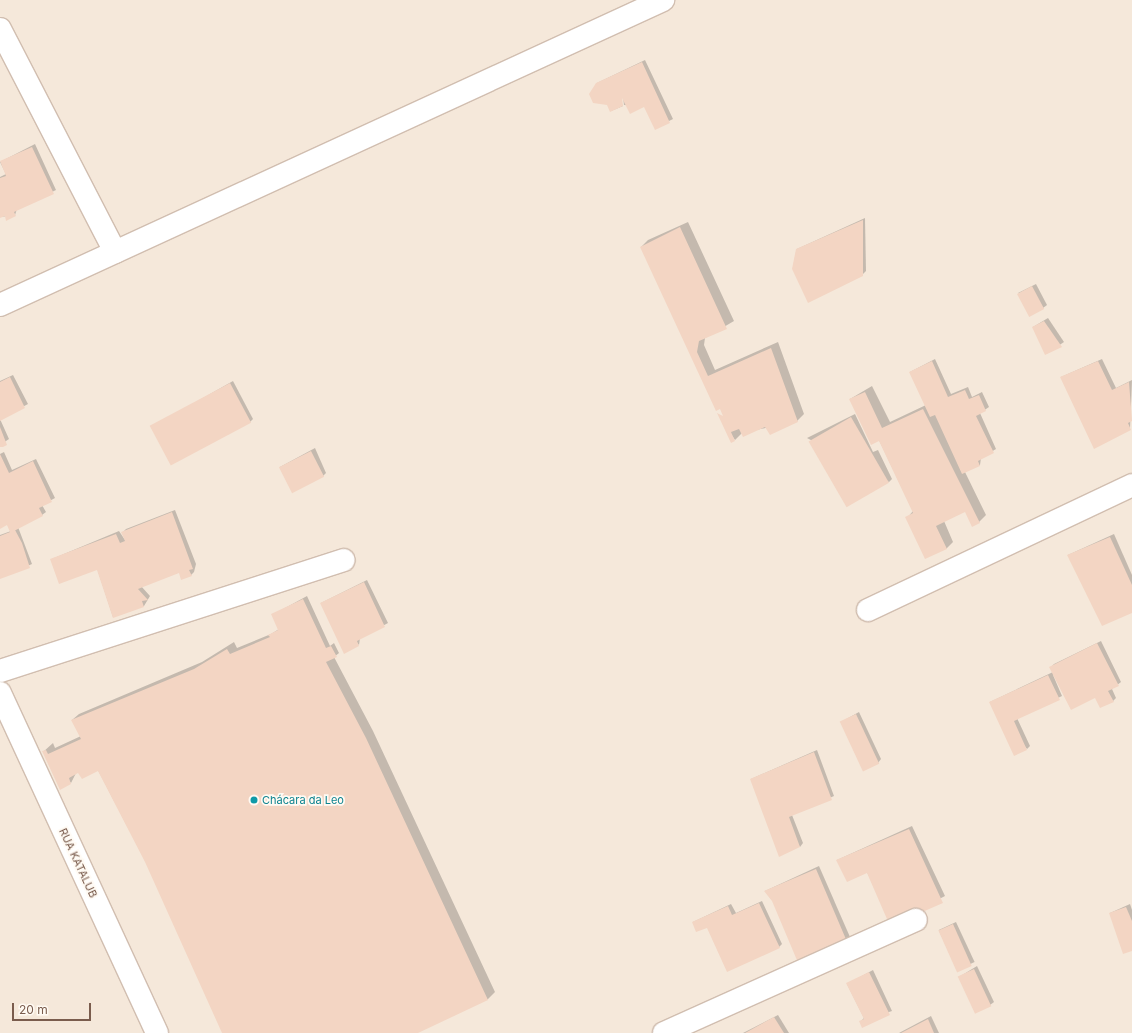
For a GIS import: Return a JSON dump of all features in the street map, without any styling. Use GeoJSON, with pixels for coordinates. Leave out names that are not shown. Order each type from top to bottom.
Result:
{"type":"FeatureCollection","features":[{"type":"Feature","properties":{"kind":"street"},"geometry":{"type":"LineString","coordinates":[[0,305],[664,0]]}},
{"type":"Feature","properties":{"kind":"street"},"geometry":{"type":"LineString","coordinates":[[0,29],[115,252]]}},
{"type":"Feature","properties":{"kind":"street"},"geometry":{"type":"LineString","coordinates":[[868,610],[1132,485]]}},
{"type":"Feature","properties":{"kind":"street"},"geometry":{"type":"LineString","coordinates":[[0,671],[343,560]]}},
{"type":"Feature","properties":{"kind":"street","name":"RUA KATALUB"},"geometry":{"type":"LineString","coordinates":[[0,694],[157,1033]]}},
{"type":"Feature","properties":{"kind":"street"},"geometry":{"type":"LineString","coordinates":[[664,1033],[916,920]]}},
{"type":"Feature","properties":{"kind":"shaded area"},"geometry":{"type":"Polygon","coordinates":[[[0,0],[1132,0],[1132,1033],[0,1033],[0,0]]]}},
{"type":"Feature","properties":{"kind":"building"},"geometry":{"type":"Polygon","coordinates":[[[642,62],[670,123],[655,130],[644,107],[630,114],[622,98],[623,106],[610,112],[607,105],[593,103],[589,94],[596,83],[642,62]]]}},
{"type":"Feature","properties":{"kind":"building"},"geometry":{"type":"Polygon","coordinates":[[[32,147],[54,194],[14,212],[16,216],[6,221],[5,216],[0,218],[0,178],[6,176],[0,161],[32,147]]]}},
{"type":"Feature","properties":{"kind":"building"},"geometry":{"type":"Polygon","coordinates":[[[863,220],[863,276],[808,303],[792,269],[796,249],[863,220]]]}},
{"type":"Feature","properties":{"kind":"building"},"geometry":{"type":"Polygon","coordinates":[[[680,227],[727,329],[699,341],[697,352],[708,376],[771,348],[798,422],[770,435],[765,427],[743,437],[739,429],[731,432],[735,441],[731,443],[717,413],[723,416],[720,409],[716,411],[640,247],[680,227]]]}},
{"type":"Feature","properties":{"kind":"building"},"geometry":{"type":"Polygon","coordinates":[[[1032,286],[1044,309],[1029,317],[1017,294],[1032,286]]]}},
{"type":"Feature","properties":{"kind":"building"},"geometry":{"type":"Polygon","coordinates":[[[1044,321],[1062,347],[1045,355],[1032,327],[1044,321]]]}},
{"type":"Feature","properties":{"kind":"building"},"geometry":{"type":"Polygon","coordinates":[[[932,361],[948,397],[965,390],[969,399],[979,395],[986,411],[976,416],[994,453],[978,461],[980,466],[962,474],[935,415],[930,417],[909,372],[932,361]]]}},
{"type":"Feature","properties":{"kind":"building"},"geometry":{"type":"Polygon","coordinates":[[[1098,361],[1112,390],[1129,382],[1132,421],[1128,423],[1131,430],[1094,449],[1060,377],[1098,361]]]}},
{"type":"Feature","properties":{"kind":"building"},"geometry":{"type":"Polygon","coordinates":[[[10,377],[25,408],[0,421],[0,382],[10,377]]]}},
{"type":"Feature","properties":{"kind":"building"},"geometry":{"type":"Polygon","coordinates":[[[230,383],[251,423],[171,465],[150,426],[230,383]]]}},
{"type":"Feature","properties":{"kind":"building"},"geometry":{"type":"Polygon","coordinates":[[[865,392],[882,428],[923,409],[980,523],[972,527],[965,512],[936,526],[947,549],[925,559],[905,517],[913,513],[879,441],[871,445],[849,399],[865,392]]]}},
{"type":"Feature","properties":{"kind":"building"},"geometry":{"type":"Polygon","coordinates":[[[851,417],[889,483],[847,507],[809,442],[851,417]]]}},
{"type":"Feature","properties":{"kind":"building"},"geometry":{"type":"Polygon","coordinates":[[[0,427],[7,445],[3,447],[0,447],[0,427]]]}},
{"type":"Feature","properties":{"kind":"building"},"geometry":{"type":"Polygon","coordinates":[[[311,451],[324,477],[292,493],[279,467],[311,451]]]}},
{"type":"Feature","properties":{"kind":"building"},"geometry":{"type":"Polygon","coordinates":[[[0,454],[9,473],[33,461],[52,502],[39,508],[43,516],[15,530],[22,543],[30,568],[0,579],[0,536],[10,532],[7,525],[0,529],[0,454]]]}},
{"type":"Feature","properties":{"kind":"building"},"geometry":{"type":"Polygon","coordinates":[[[172,512],[193,569],[189,570],[192,576],[181,580],[179,573],[138,589],[148,600],[142,601],[144,607],[113,618],[97,570],[59,584],[50,559],[116,534],[120,543],[125,541],[121,532],[172,512]]]}},
{"type":"Feature","properties":{"kind":"building"},"geometry":{"type":"Polygon","coordinates":[[[1110,537],[1132,585],[1132,613],[1102,626],[1067,555],[1110,537]]]}},
{"type":"Feature","properties":{"kind":"building"},"geometry":{"type":"Polygon","coordinates":[[[364,582],[385,627],[357,641],[359,646],[344,654],[320,603],[364,582]]]}},
{"type":"Feature","properties":{"kind":"building","name":"Chácara da Leo"},"geometry":{"type":"Polygon","coordinates":[[[303,599],[326,648],[331,646],[337,657],[326,662],[366,738],[488,1000],[418,1033],[222,1033],[145,862],[98,771],[82,779],[78,773],[69,778],[71,784],[60,790],[42,751],[46,750],[48,754],[81,739],[71,720],[194,669],[227,649],[230,654],[270,637],[268,635],[278,630],[271,614],[303,599]]]}},
{"type":"Feature","properties":{"kind":"building"},"geometry":{"type":"Polygon","coordinates":[[[1097,643],[1119,686],[1108,691],[1114,702],[1100,708],[1095,698],[1071,710],[1049,667],[1097,643]]]}},
{"type":"Feature","properties":{"kind":"building"},"geometry":{"type":"Polygon","coordinates":[[[1048,675],[1060,700],[1014,721],[1027,750],[1014,756],[989,702],[1048,675]]]}},
{"type":"Feature","properties":{"kind":"building"},"geometry":{"type":"Polygon","coordinates":[[[856,714],[879,764],[863,771],[840,722],[856,714]]]}},
{"type":"Feature","properties":{"kind":"building"},"geometry":{"type":"Polygon","coordinates":[[[814,752],[832,800],[789,817],[800,847],[779,857],[750,779],[814,752]]]}},
{"type":"Feature","properties":{"kind":"building"},"geometry":{"type":"Polygon","coordinates":[[[909,829],[943,903],[890,926],[867,873],[847,882],[836,860],[909,829]]]}},
{"type":"Feature","properties":{"kind":"building"},"geometry":{"type":"Polygon","coordinates":[[[816,869],[848,944],[799,965],[772,901],[764,891],[816,869]]]}},
{"type":"Feature","properties":{"kind":"building"},"geometry":{"type":"Polygon","coordinates":[[[759,903],[780,948],[727,972],[707,928],[696,932],[692,922],[728,906],[732,915],[759,903]]]}},
{"type":"Feature","properties":{"kind":"building"},"geometry":{"type":"Polygon","coordinates":[[[1126,907],[1132,921],[1132,951],[1123,954],[1109,913],[1126,907]]]}},
{"type":"Feature","properties":{"kind":"building"},"geometry":{"type":"Polygon","coordinates":[[[953,924],[972,966],[957,973],[938,931],[953,924]]]}},
{"type":"Feature","properties":{"kind":"building"},"geometry":{"type":"Polygon","coordinates":[[[974,969],[991,1006],[975,1014],[958,977],[974,969]]]}},
{"type":"Feature","properties":{"kind":"building"},"geometry":{"type":"Polygon","coordinates":[[[869,972],[890,1015],[862,1028],[859,1021],[864,1019],[846,983],[869,972]]]}},
{"type":"Feature","properties":{"kind":"building"},"geometry":{"type":"Polygon","coordinates":[[[774,1017],[784,1033],[745,1033],[774,1017]]]}},
{"type":"Feature","properties":{"kind":"building"},"geometry":{"type":"Polygon","coordinates":[[[928,1019],[934,1033],[901,1033],[928,1019]]]}},
{"type":"Feature","properties":{"kind":"place","name":"Chácara da Leo"},"geometry":{"type":"Point","coordinates":[254,800]}}]}
